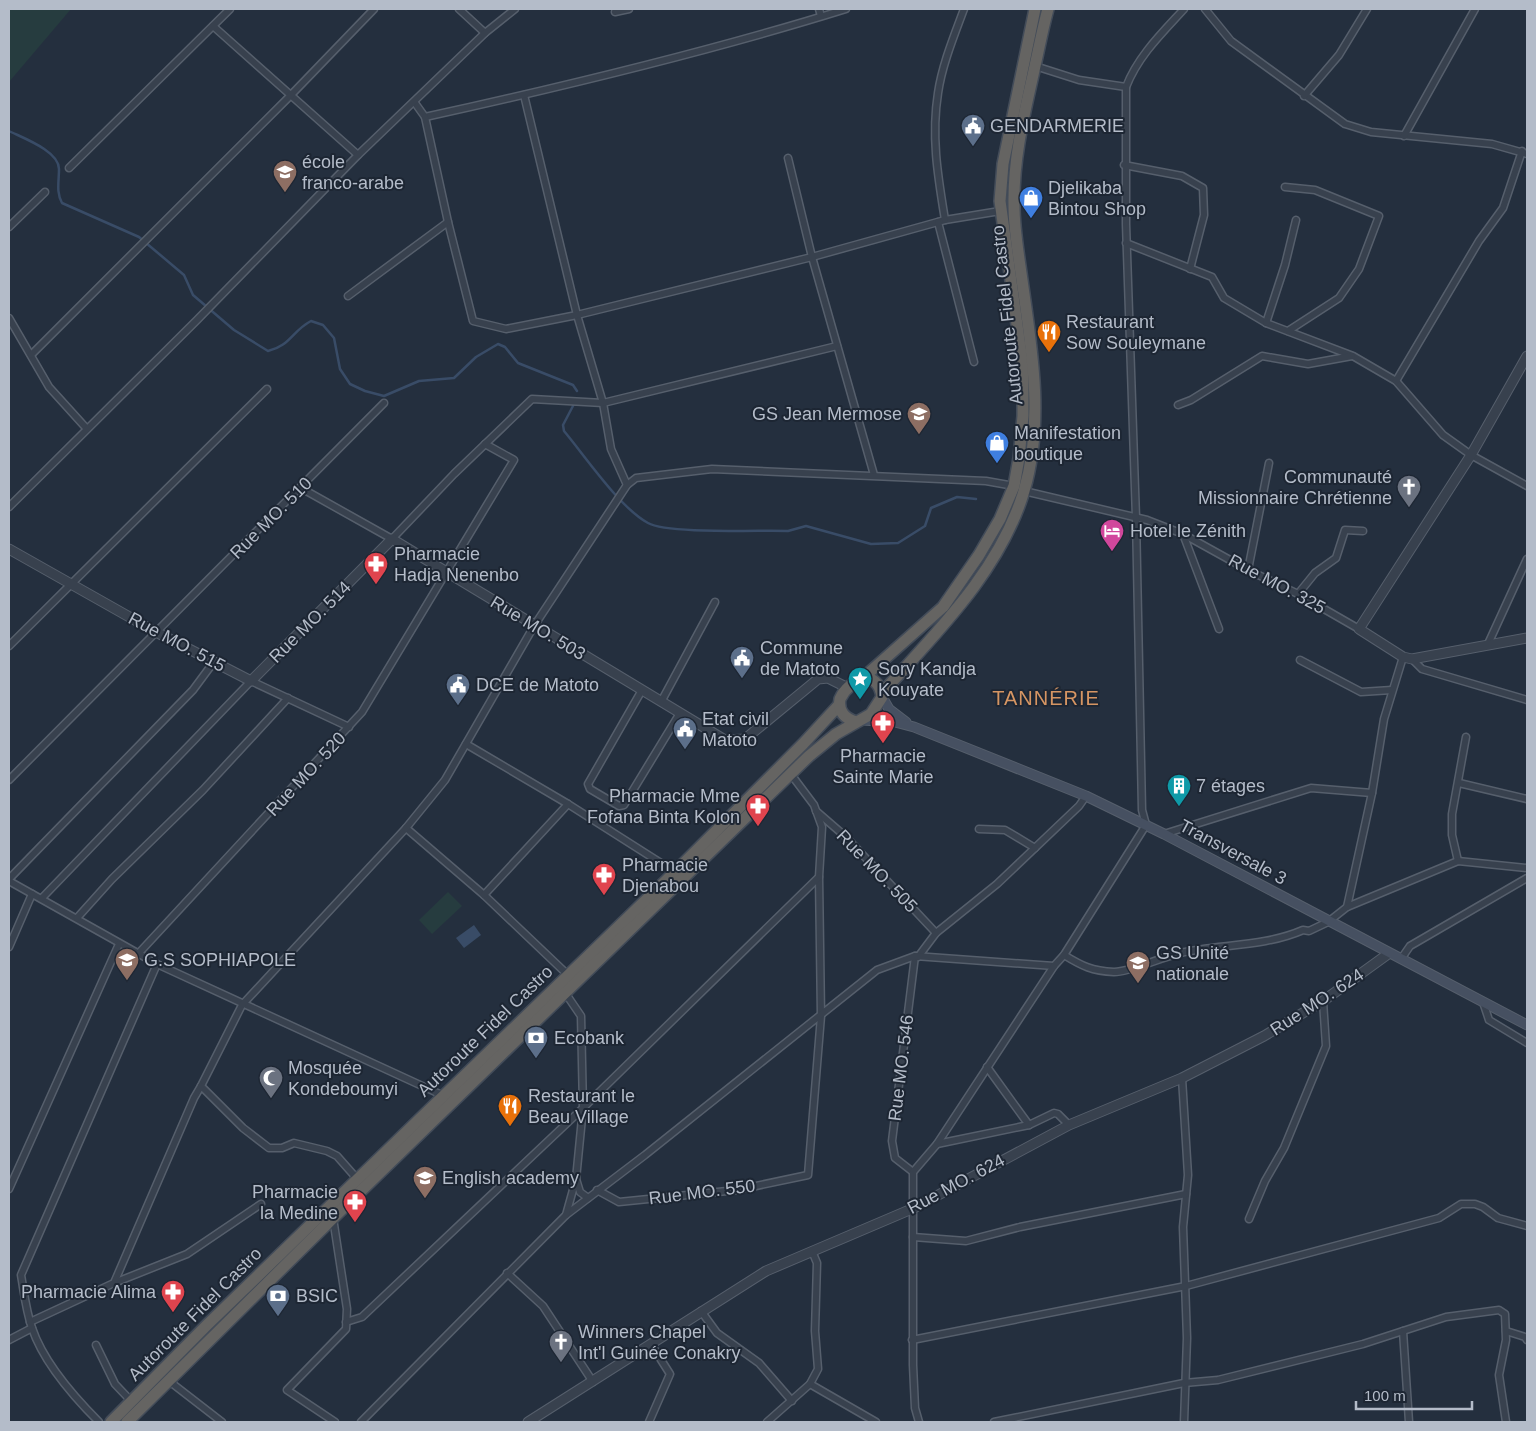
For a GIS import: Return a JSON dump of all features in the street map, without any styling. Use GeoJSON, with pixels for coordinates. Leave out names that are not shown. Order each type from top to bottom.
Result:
{"type":"FeatureCollection","features":[{"type":"Feature","properties":{"kind":"highway","name":"Autoroute Fidel Castro"},"geometry":{"type":"LineString","coordinates":[[863,678],[942,607],[983,548],[1019,488],[1023,416],[1023,368],[1000,211],[1003,164],[1035,9]]}},
{"type":"Feature","properties":{"kind":"highway","name":"Autoroute Fidel Castro"},"geometry":{"type":"LineString","coordinates":[[882,695],[951,617],[989,564],[1011,524],[1019,488],[1030,460],[1035,410],[1032,352],[1015,228],[1014,166],[1048,9]]}},
{"type":"Feature","properties":{"kind":"highway"},"geometry":{"type":"LineString","coordinates":[[863,678],[877,683],[882,695],[878,707],[859,721],[844,715],[839,705],[842,693],[863,678]]}},
{"type":"Feature","properties":{"kind":"highway","name":"Autoroute Fidel Castro"},"geometry":{"type":"LineString","coordinates":[[127,1422],[333,1218],[361,1183],[444,1096],[674,872],[783,764],[839,705]]}},
{"type":"Feature","properties":{"kind":"highway","name":"Autoroute Fidel Castro"},"geometry":{"type":"LineString","coordinates":[[111,1422],[206,1325],[566,994],[821,745],[859,721]]}},
{"type":"Feature","properties":{"kind":"main road","name":"Transversale 3"},"geometry":{"type":"LineString","coordinates":[[882,695],[889,709],[914,727]]}},
{"type":"Feature","properties":{"kind":"main road","name":"Transversale 3"},"geometry":{"type":"LineString","coordinates":[[859,721],[888,721],[914,727],[1086,796],[1164,834],[1527,1026]]}},
{"type":"Feature","properties":{"kind":"street"},"geometry":{"type":"LineString","coordinates":[[69,168],[230,9]]}},
{"type":"Feature","properties":{"kind":"street"},"geometry":{"type":"LineString","coordinates":[[31,355],[291,95],[374,9]]}},
{"type":"Feature","properties":{"kind":"street"},"geometry":{"type":"LineString","coordinates":[[459,9],[485,33]]}},
{"type":"Feature","properties":{"kind":"street"},"geometry":{"type":"LineString","coordinates":[[9,507],[216,301],[358,155],[415,103],[485,33],[515,9]]}},
{"type":"Feature","properties":{"kind":"street"},"geometry":{"type":"LineString","coordinates":[[615,12],[629,9]]}},
{"type":"Feature","properties":{"kind":"street"},"geometry":{"type":"LineString","coordinates":[[819,9],[821,16]]}},
{"type":"Feature","properties":{"kind":"street"},"geometry":{"type":"LineString","coordinates":[[425,117],[524,95],[846,9]]}},
{"type":"Feature","properties":{"kind":"street"},"geometry":{"type":"LineString","coordinates":[[964,9],[938,92],[934,130],[941,221],[974,362]]}},
{"type":"Feature","properties":{"kind":"street"},"geometry":{"type":"LineString","coordinates":[[919,1422],[915,1408],[912,1340],[913,1172],[937,1144],[1054,966],[1064,956],[1146,825],[1142,810],[1136,518],[1126,243],[1124,165],[1126,87],[1132,71],[1147,50],[1184,9]]}},
{"type":"Feature","properties":{"kind":"street"},"geometry":{"type":"LineString","coordinates":[[1205,9],[1231,41],[1345,124],[1371,132],[1492,144],[1525,152],[1502,208],[1479,241],[1396,381]]}},
{"type":"Feature","properties":{"kind":"street"},"geometry":{"type":"LineString","coordinates":[[1304,96],[1339,55],[1367,9]]}},
{"type":"Feature","properties":{"kind":"street"},"geometry":{"type":"LineString","coordinates":[[1404,136],[1475,9]]}},
{"type":"Feature","properties":{"kind":"street"},"geometry":{"type":"LineString","coordinates":[[213,26],[358,155]]}},
{"type":"Feature","properties":{"kind":"street"},"geometry":{"type":"LineString","coordinates":[[1035,66],[1080,80],[1126,87]]}},
{"type":"Feature","properties":{"kind":"street"},"geometry":{"type":"LineString","coordinates":[[114,1283],[194,1098],[242,1005],[406,828],[445,780],[534,626],[627,485],[611,449],[603,403],[577,315],[524,95]]}},
{"type":"Feature","properties":{"kind":"street"},"geometry":{"type":"LineString","coordinates":[[415,103],[425,117],[448,222],[473,321],[506,329],[577,315],[812,257],[941,221],[1000,211]]}},
{"type":"Feature","properties":{"kind":"street"},"geometry":{"type":"LineString","coordinates":[[788,158],[812,257],[874,475]]}},
{"type":"Feature","properties":{"kind":"street"},"geometry":{"type":"LineString","coordinates":[[1124,165],[1182,176],[1203,188],[1204,215],[1190,269]]}},
{"type":"Feature","properties":{"kind":"street"},"geometry":{"type":"LineString","coordinates":[[1285,187],[1316,190],[1379,216],[1359,269],[1339,298],[1288,331]]}},
{"type":"Feature","properties":{"kind":"street"},"geometry":{"type":"LineString","coordinates":[[9,227],[45,192]]}},
{"type":"Feature","properties":{"kind":"street"},"geometry":{"type":"LineString","coordinates":[[1266,323],[1285,265],[1296,220]]}},
{"type":"Feature","properties":{"kind":"street"},"geometry":{"type":"LineString","coordinates":[[348,296],[448,222]]}},
{"type":"Feature","properties":{"kind":"street"},"geometry":{"type":"LineString","coordinates":[[1126,243],[1212,278],[1224,298],[1266,323],[1353,356],[1396,381],[1443,435],[1471,455],[1527,486]]}},
{"type":"Feature","properties":{"kind":"street"},"geometry":{"type":"LineString","coordinates":[[9,318],[49,387],[87,429]]}},
{"type":"Feature","properties":{"kind":"street","name":"Rue MO. 514"},"geometry":{"type":"LineString","coordinates":[[42,898],[251,681],[485,444],[532,399],[603,403],[837,346]]}},
{"type":"Feature","properties":{"kind":"street"},"geometry":{"type":"LineString","coordinates":[[1178,405],[1191,400],[1262,356],[1308,364],[1353,356]]}},
{"type":"Feature","properties":{"kind":"street"},"geometry":{"type":"LineString","coordinates":[[1359,629],[1471,455],[1527,356]]}},
{"type":"Feature","properties":{"kind":"street"},"geometry":{"type":"LineString","coordinates":[[9,646],[69,584],[267,389]]}},
{"type":"Feature","properties":{"kind":"street","name":"Rue MO. 510"},"geometry":{"type":"LineString","coordinates":[[9,780],[302,488],[384,403]]}},
{"type":"Feature","properties":{"kind":"street","name":"Rue MO. 520"},"geometry":{"type":"LineString","coordinates":[[138,954],[362,712],[514,460],[485,444]]}},
{"type":"Feature","properties":{"kind":"street"},"geometry":{"type":"LineString","coordinates":[[1248,570],[1269,463]]}},
{"type":"Feature","properties":{"kind":"street","name":"Rue MO. 325"},"geometry":{"type":"LineString","coordinates":[[627,485],[636,478],[712,469],[986,480],[1136,518],[1183,534],[1248,570],[1298,594],[1408,658]]}},
{"type":"Feature","properties":{"kind":"street","name":"Rue MO. 503"},"geometry":{"type":"LineString","coordinates":[[302,488],[392,539],[725,740],[745,739],[818,679],[828,678],[848,688]]}},
{"type":"Feature","properties":{"kind":"street"},"geometry":{"type":"LineString","coordinates":[[1298,594],[1315,573],[1336,558],[1345,530],[1363,531]]}},
{"type":"Feature","properties":{"kind":"street"},"geometry":{"type":"LineString","coordinates":[[1183,534],[1220,629]]}},
{"type":"Feature","properties":{"kind":"street","name":"Rue MO. 515"},"geometry":{"type":"LineString","coordinates":[[9,549],[213,663],[349,727]]}},
{"type":"Feature","properties":{"kind":"street"},"geometry":{"type":"LineString","coordinates":[[1488,644],[1527,559]]}},
{"type":"Feature","properties":{"kind":"street"},"geometry":{"type":"LineString","coordinates":[[661,702],[715,602]]}},
{"type":"Feature","properties":{"kind":"street"},"geometry":{"type":"LineString","coordinates":[[1408,658],[1527,638]]}},
{"type":"Feature","properties":{"kind":"street"},"geometry":{"type":"LineString","coordinates":[[1347,906],[1372,793],[1384,720],[1392,690],[1408,658]]}},
{"type":"Feature","properties":{"kind":"street"},"geometry":{"type":"LineString","coordinates":[[1408,658],[1422,669],[1527,700]]}},
{"type":"Feature","properties":{"kind":"street"},"geometry":{"type":"LineString","coordinates":[[1300,660],[1360,692],[1392,690]]}},
{"type":"Feature","properties":{"kind":"street"},"geometry":{"type":"LineString","coordinates":[[213,663],[193,690],[9,880],[157,964],[242,1005],[444,1096]]}},
{"type":"Feature","properties":{"kind":"street"},"geometry":{"type":"LineString","coordinates":[[642,690],[588,784],[590,789],[619,806],[624,805],[680,713]]}},
{"type":"Feature","properties":{"kind":"street"},"geometry":{"type":"LineString","coordinates":[[77,918],[112,878],[203,790],[288,698]]}},
{"type":"Feature","properties":{"kind":"street"},"geometry":{"type":"LineString","coordinates":[[1458,861],[1452,835],[1452,814],[1466,737]]}},
{"type":"Feature","properties":{"kind":"street"},"geometry":{"type":"LineString","coordinates":[[466,744],[568,804],[674,872]]}},
{"type":"Feature","properties":{"kind":"street"},"geometry":{"type":"LineString","coordinates":[[783,764],[816,811],[822,828],[818,877],[822,1016]]}},
{"type":"Feature","properties":{"kind":"street"},"geometry":{"type":"LineString","coordinates":[[1459,783],[1527,799]]}},
{"type":"Feature","properties":{"kind":"street"},"geometry":{"type":"LineString","coordinates":[[1164,834],[1312,788],[1372,793]]}},
{"type":"Feature","properties":{"kind":"street"},"geometry":{"type":"LineString","coordinates":[[917,957],[936,933],[997,884],[1079,806],[1086,796]]}},
{"type":"Feature","properties":{"kind":"street"},"geometry":{"type":"LineString","coordinates":[[484,895],[568,804]]}},
{"type":"Feature","properties":{"kind":"street","name":"Rue MO. 505"},"geometry":{"type":"LineString","coordinates":[[816,811],[846,837],[936,933]]}},
{"type":"Feature","properties":{"kind":"street"},"geometry":{"type":"LineString","coordinates":[[406,828],[484,895],[568,975]]}},
{"type":"Feature","properties":{"kind":"street"},"geometry":{"type":"LineString","coordinates":[[979,829],[1005,830],[1035,848]]}},
{"type":"Feature","properties":{"kind":"street"},"geometry":{"type":"LineString","coordinates":[[1064,956],[1086,969],[1116,972],[1178,953],[1216,946],[1264,942],[1303,930],[1309,931],[1328,922],[1347,906],[1458,861],[1527,868]]}},
{"type":"Feature","properties":{"kind":"street"},"geometry":{"type":"LineString","coordinates":[[346,1322],[362,1318],[583,1108],[818,877]]}},
{"type":"Feature","properties":{"kind":"street"},"geometry":{"type":"LineString","coordinates":[[1401,960],[1410,946],[1527,878]]}},
{"type":"Feature","properties":{"kind":"street"},"geometry":{"type":"LineString","coordinates":[[9,947],[32,894]]}},
{"type":"Feature","properties":{"kind":"street"},"geometry":{"type":"LineString","coordinates":[[9,1189],[119,944]]}},
{"type":"Feature","properties":{"kind":"street","name":"Rue MO. 624"},"geometry":{"type":"LineString","coordinates":[[528,1422],[766,1271],[914,1208],[1069,1125],[1182,1078],[1264,1036],[1322,1002],[1388,954]]}},
{"type":"Feature","properties":{"kind":"street"},"geometry":{"type":"LineString","coordinates":[[361,1422],[566,1214],[653,1149],[822,1016],[876,970],[917,957],[1054,966]]}},
{"type":"Feature","properties":{"kind":"street","name":"Rue MO. 546"},"geometry":{"type":"LineString","coordinates":[[913,1172],[895,1158],[892,1141],[917,957]]}},
{"type":"Feature","properties":{"kind":"street"},"geometry":{"type":"LineString","coordinates":[[99,1422],[72,1396],[37,1340],[31,1325],[21,1275],[157,964]]}},
{"type":"Feature","properties":{"kind":"street"},"geometry":{"type":"LineString","coordinates":[[566,994],[581,1016],[583,1108],[576,1179],[566,1214]]}},
{"type":"Feature","properties":{"kind":"street"},"geometry":{"type":"LineString","coordinates":[[1249,1218],[1265,1181],[1284,1148],[1326,1046],[1322,1002]]}},
{"type":"Feature","properties":{"kind":"street"},"geometry":{"type":"LineString","coordinates":[[1484,1002],[1489,1020],[1527,1043]]}},
{"type":"Feature","properties":{"kind":"street","name":"Rue MO. 550"},"geometry":{"type":"LineString","coordinates":[[597,1190],[619,1202],[737,1190],[808,1175],[822,1016]]}},
{"type":"Feature","properties":{"kind":"street"},"geometry":{"type":"LineString","coordinates":[[987,1067],[1029,1125]]}},
{"type":"Feature","properties":{"kind":"street"},"geometry":{"type":"LineString","coordinates":[[1182,1078],[1188,1175],[1183,1227],[1187,1338],[1184,1422]]}},
{"type":"Feature","properties":{"kind":"street"},"geometry":{"type":"LineString","coordinates":[[201,1086],[243,1128],[269,1148],[282,1148],[294,1143],[327,1150],[337,1156],[361,1183]]}},
{"type":"Feature","properties":{"kind":"street"},"geometry":{"type":"LineString","coordinates":[[937,1144],[1029,1125],[1054,1113],[1058,1114],[1069,1125]]}},
{"type":"Feature","properties":{"kind":"street"},"geometry":{"type":"LineString","coordinates":[[576,1179],[580,1192],[588,1198]]}},
{"type":"Feature","properties":{"kind":"street"},"geometry":{"type":"LineString","coordinates":[[913,1237],[966,1241],[1020,1227],[1186,1194]]}},
{"type":"Feature","properties":{"kind":"street"},"geometry":{"type":"LineString","coordinates":[[9,1340],[31,1325],[114,1283],[187,1254],[261,1204]]}},
{"type":"Feature","properties":{"kind":"street"},"geometry":{"type":"LineString","coordinates":[[912,1340],[1186,1286],[1439,1218],[1461,1204],[1479,1205],[1498,1218],[1527,1226]]}},
{"type":"Feature","properties":{"kind":"street"},"geometry":{"type":"LineString","coordinates":[[333,1218],[347,1309],[346,1329],[287,1390],[335,1422]]}},
{"type":"Feature","properties":{"kind":"street"},"geometry":{"type":"LineString","coordinates":[[767,1422],[810,1384],[818,1369],[815,1331],[817,1263],[812,1251]]}},
{"type":"Feature","properties":{"kind":"street"},"geometry":{"type":"LineString","coordinates":[[507,1273],[542,1306],[593,1382]]}},
{"type":"Feature","properties":{"kind":"street"},"geometry":{"type":"LineString","coordinates":[[994,1422],[1184,1383],[1218,1380],[1363,1344],[1446,1316],[1499,1310],[1505,1314],[1506,1331],[1499,1375],[1506,1422]]}},
{"type":"Feature","properties":{"kind":"street"},"geometry":{"type":"LineString","coordinates":[[701,1311],[717,1333],[759,1363],[792,1401]]}},
{"type":"Feature","properties":{"kind":"street"},"geometry":{"type":"LineString","coordinates":[[1403,1330],[1409,1422]]}},
{"type":"Feature","properties":{"kind":"street"},"geometry":{"type":"LineString","coordinates":[[1506,1331],[1525,1337],[1527,1340]]}},
{"type":"Feature","properties":{"kind":"street"},"geometry":{"type":"LineString","coordinates":[[649,1422],[670,1374],[651,1344]]}},
{"type":"Feature","properties":{"kind":"street"},"geometry":{"type":"LineString","coordinates":[[96,1345],[115,1384],[132,1402]]}},
{"type":"Feature","properties":{"kind":"street"},"geometry":{"type":"LineString","coordinates":[[169,1381],[222,1422]]}},
{"type":"Feature","properties":{"kind":"street"},"geometry":{"type":"LineString","coordinates":[[810,1384],[876,1422]]}},
{"type":"Feature","properties":{"kind":"green space"},"geometry":{"type":"Polygon","coordinates":[[[9,9],[71,9],[9,82],[9,9]]]}},
{"type":"Feature","properties":{"kind":"green space"},"geometry":{"type":"Polygon","coordinates":[[[448,892],[462,906],[432,934],[419,920],[448,892]]]}},
{"type":"Feature","properties":{"kind":"water"},"geometry":{"type":"Polygon","coordinates":[[[474,925],[481,935],[464,948],[456,938],[474,925]]]}},
{"type":"Feature","properties":{"kind":"waterway"},"geometry":{"type":"LineString","coordinates":[[9,131],[31,141],[53,156],[59,169],[58,191],[62,203],[139,237],[184,275],[193,295],[234,330],[268,351],[281,346],[299,329],[311,321],[323,325],[334,338],[340,369],[350,384],[365,391],[384,396],[419,381],[454,378],[476,357],[498,344],[505,347],[518,363],[573,385],[577,391]]}},
{"type":"Feature","properties":{"kind":"waterway"},"geometry":{"type":"LineString","coordinates":[[574,404],[563,425],[564,431],[603,481],[626,506],[648,523],[658,526],[674,529],[715,531],[788,531],[806,526],[871,544],[898,543],[925,526],[931,508],[957,497],[976,499]]}},
{"type":"Feature","properties":{"kind":"place","name":"GENDARMERIE"},"geometry":{"type":"Point","coordinates":[973,147]}},
{"type":"Feature","properties":{"kind":"place","name":"école franco-arabe"},"geometry":{"type":"Point","coordinates":[285,193]}},
{"type":"Feature","properties":{"kind":"place","name":"Djelikaba Bintou Shop"},"geometry":{"type":"Point","coordinates":[1031,219]}},
{"type":"Feature","properties":{"kind":"place","name":"Restaurant Sow Souleymane"},"geometry":{"type":"Point","coordinates":[1049,353]}},
{"type":"Feature","properties":{"kind":"place","name":"GS Jean Mermose"},"geometry":{"type":"Point","coordinates":[919,435]}},
{"type":"Feature","properties":{"kind":"place","name":"Manifestation boutique"},"geometry":{"type":"Point","coordinates":[997,464]}},
{"type":"Feature","properties":{"kind":"place","name":"Communauté Missionnaire Chrétienne"},"geometry":{"type":"Point","coordinates":[1409,508]}},
{"type":"Feature","properties":{"kind":"place","name":"Hotel le Zénith"},"geometry":{"type":"Point","coordinates":[1112,552]}},
{"type":"Feature","properties":{"kind":"place","name":"Pharmacie Hadja Nenenbo"},"geometry":{"type":"Point","coordinates":[376,585]}},
{"type":"Feature","properties":{"kind":"place","name":"Commune de Matoto"},"geometry":{"type":"Point","coordinates":[742,679]}},
{"type":"Feature","properties":{"kind":"place","name":"Sory Kandja Kouyate"},"geometry":{"type":"Point","coordinates":[860,700]}},
{"type":"Feature","properties":{"kind":"place","name":"DCE de Matoto"},"geometry":{"type":"Point","coordinates":[458,706]}},
{"type":"Feature","properties":{"kind":"place","name":"Pharmacie Sainte Marie"},"geometry":{"type":"Point","coordinates":[883,744]}},
{"type":"Feature","properties":{"kind":"place","name":"Etat civil Matoto"},"geometry":{"type":"Point","coordinates":[685,750]}},
{"type":"Feature","properties":{"kind":"place","name":"7 étages"},"geometry":{"type":"Point","coordinates":[1179,807]}},
{"type":"Feature","properties":{"kind":"place","name":"Pharmacie Mme Fofana Binta Kolon"},"geometry":{"type":"Point","coordinates":[758,827]}},
{"type":"Feature","properties":{"kind":"place","name":"Pharmacie Djenabou"},"geometry":{"type":"Point","coordinates":[604,896]}},
{"type":"Feature","properties":{"kind":"place","name":"G.S SOPHIAPOLE"},"geometry":{"type":"Point","coordinates":[127,981]}},
{"type":"Feature","properties":{"kind":"place","name":"GS Unité nationale"},"geometry":{"type":"Point","coordinates":[1138,984]}},
{"type":"Feature","properties":{"kind":"place","name":"Ecobank"},"geometry":{"type":"Point","coordinates":[536,1059]}},
{"type":"Feature","properties":{"kind":"place","name":"Mosquée Kondeboumyi"},"geometry":{"type":"Point","coordinates":[271,1099]}},
{"type":"Feature","properties":{"kind":"place","name":"Restaurant le Beau Village"},"geometry":{"type":"Point","coordinates":[510,1127]}},
{"type":"Feature","properties":{"kind":"place","name":"English academy"},"geometry":{"type":"Point","coordinates":[425,1199]}},
{"type":"Feature","properties":{"kind":"place","name":"Pharmacie la Medine"},"geometry":{"type":"Point","coordinates":[355,1223]}},
{"type":"Feature","properties":{"kind":"place","name":"Pharmacie Alima"},"geometry":{"type":"Point","coordinates":[173,1313]}},
{"type":"Feature","properties":{"kind":"place","name":"BSIC"},"geometry":{"type":"Point","coordinates":[278,1317]}},
{"type":"Feature","properties":{"kind":"place","name":"Winners Chapel Int'l Guinée Conakry"},"geometry":{"type":"Point","coordinates":[561,1363]}},
{"type":"Feature","properties":{"kind":"district","name":"TANNÉRIE"},"geometry":{"type":"Point","coordinates":[1046,698]}}]}
